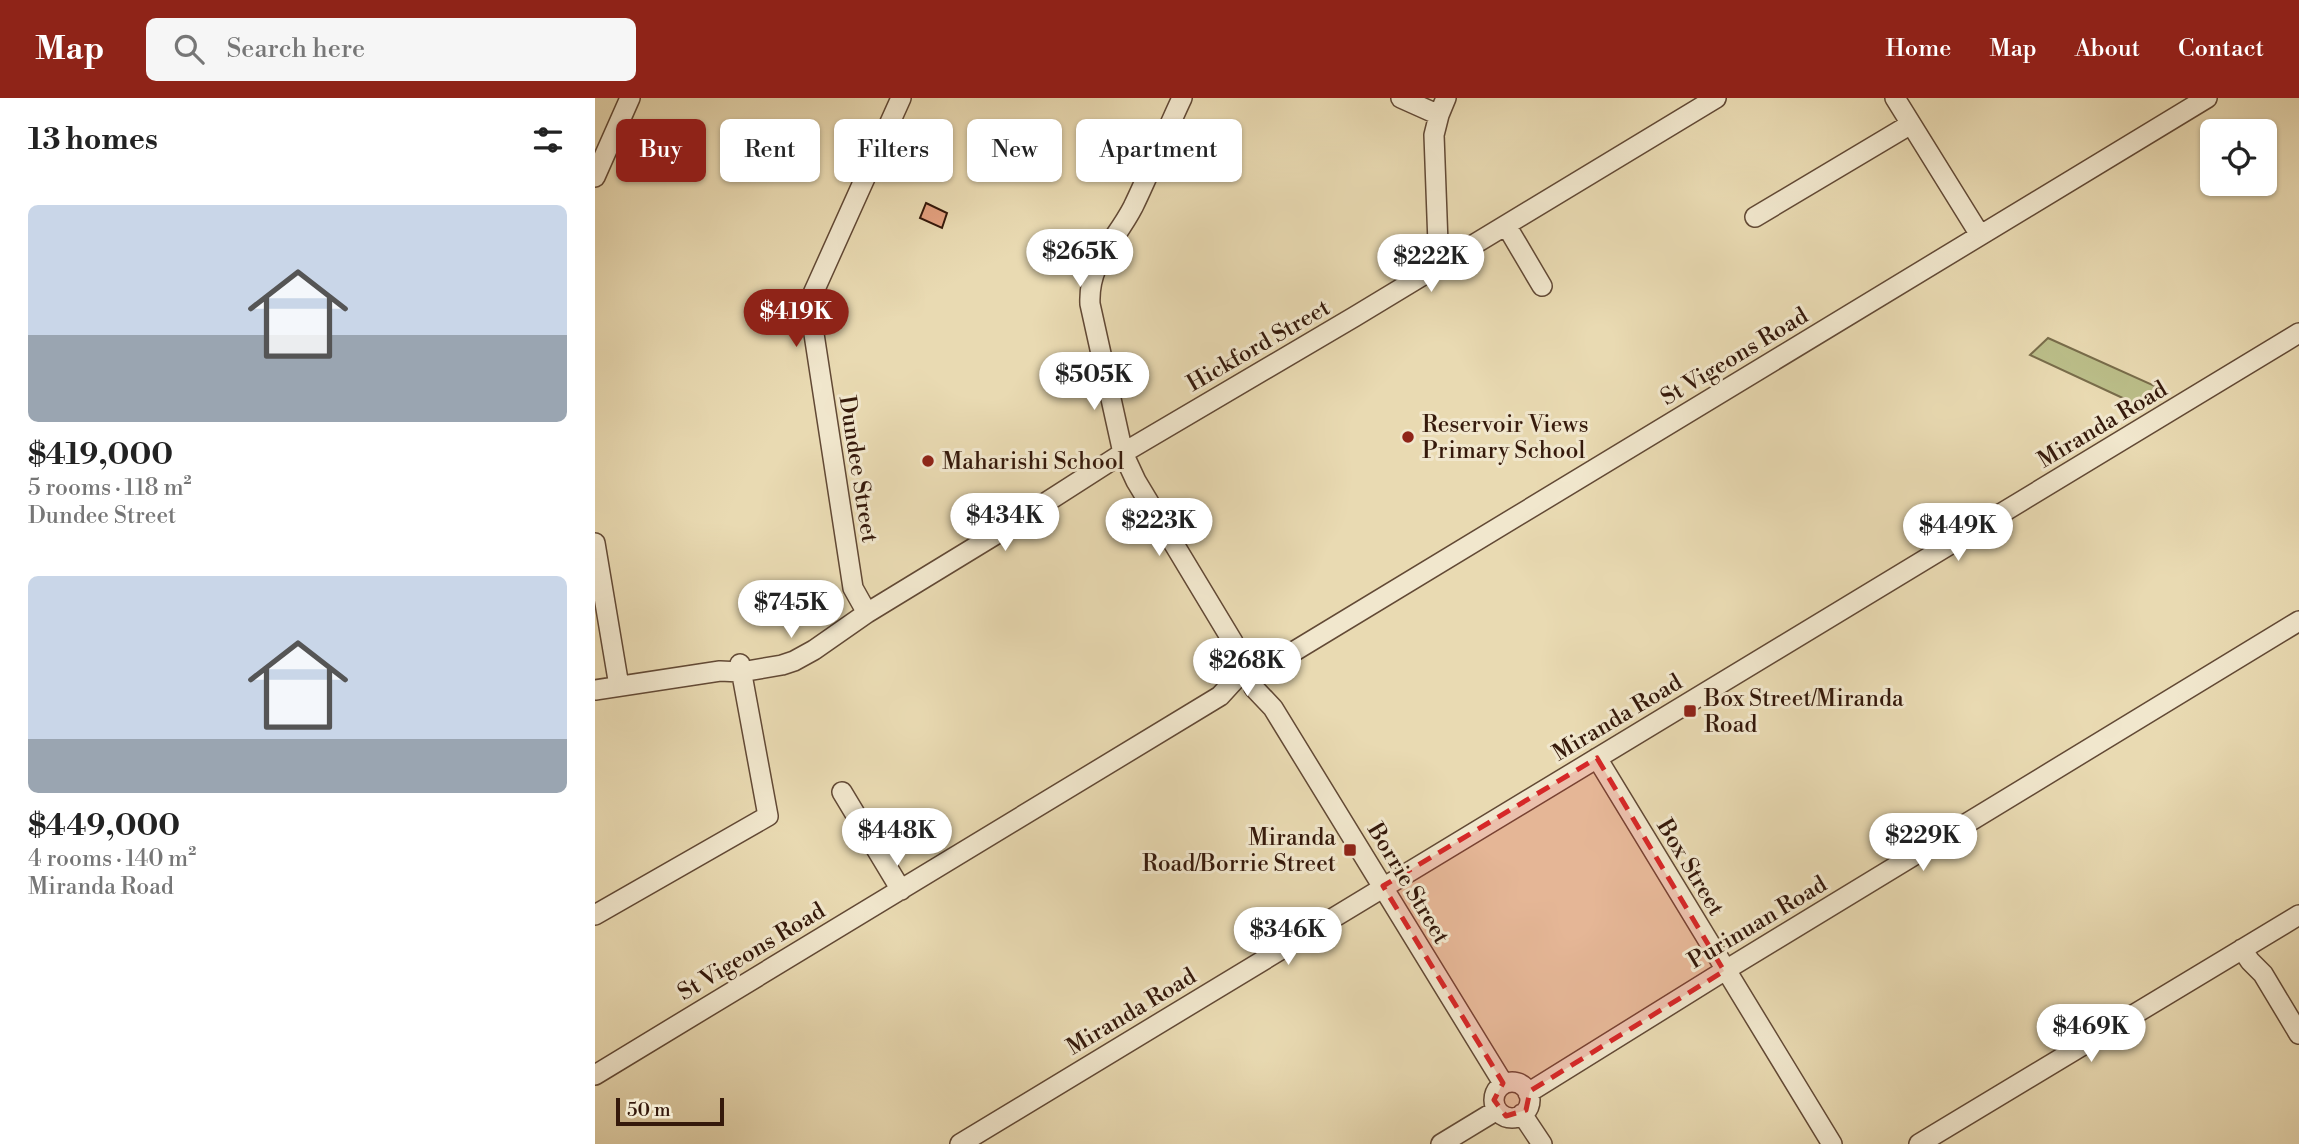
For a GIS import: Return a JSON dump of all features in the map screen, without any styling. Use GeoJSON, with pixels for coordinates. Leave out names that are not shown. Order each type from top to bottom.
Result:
{"type":"FeatureCollection","features":[{"type":"Feature","properties":{"kind":"street"},"geometry":{"type":"LineString","coordinates":[[595,177],[630,98]]}},
{"type":"Feature","properties":{"kind":"street","name":"Dundee Street"},"geometry":{"type":"LineString","coordinates":[[864,614],[853,588],[810,307],[811,298],[901,98]]}},
{"type":"Feature","properties":{"kind":"street","name":"Borrie Street"},"geometry":{"type":"LineString","coordinates":[[1182,98],[1123,224],[1105,271],[1100,293],[1104,362],[1123,453],[1136,481],[1233,642],[1503,1083]]}},
{"type":"Feature","properties":{"kind":"street"},"geometry":{"type":"LineString","coordinates":[[1401,98],[1442,107],[1434,135],[1438,244],[1447,260]]}},
{"type":"Feature","properties":{"kind":"street","name":"Hickford Street"},"geometry":{"type":"LineString","coordinates":[[595,690],[740,668],[782,665],[794,661],[864,614],[992,537],[1123,453],[1716,98]]}},
{"type":"Feature","properties":{"kind":"street"},"geometry":{"type":"LineString","coordinates":[[1895,98],[1980,235]]}},
{"type":"Feature","properties":{"kind":"street","name":"St Vigeons Road"},"geometry":{"type":"LineString","coordinates":[[595,1075],[2207,98]]}},
{"type":"Feature","properties":{"kind":"street"},"geometry":{"type":"LineString","coordinates":[[1755,217],[1911,124]]}},
{"type":"Feature","properties":{"kind":"street"},"geometry":{"type":"LineString","coordinates":[[1506,225],[1542,286]]}},
{"type":"Feature","properties":{"kind":"street","name":"Miranda Road"},"geometry":{"type":"LineString","coordinates":[[960,1144],[2299,333]]}},
{"type":"Feature","properties":{"kind":"street"},"geometry":{"type":"LineString","coordinates":[[595,543],[619,686]]}},
{"type":"Feature","properties":{"kind":"street","name":"Purinuan Road"},"geometry":{"type":"LineString","coordinates":[[1528,1093],[2299,621]]}},
{"type":"Feature","properties":{"kind":"street"},"geometry":{"type":"LineString","coordinates":[[595,915],[768,816],[740,668]]}},
{"type":"Feature","properties":{"kind":"street","name":"Box Street"},"geometry":{"type":"LineString","coordinates":[[1597,758],[1724,971],[1832,1144]]}},
{"type":"Feature","properties":{"kind":"street"},"geometry":{"type":"LineString","coordinates":[[842,792],[901,890]]}},
{"type":"Feature","properties":{"kind":"street"},"geometry":{"type":"LineString","coordinates":[[1919,1144],[2299,915]]}},
{"type":"Feature","properties":{"kind":"street"},"geometry":{"type":"LineString","coordinates":[[2246,946],[2258,956],[2263,974],[2299,1034]]}},
{"type":"Feature","properties":{"kind":"street"},"geometry":{"type":"LineString","coordinates":[[1503,1083],[1521,1084],[1528,1093],[1529,1105],[1522,1114],[1506,1116],[1497,1110],[1495,1095],[1503,1083]]}},
{"type":"Feature","properties":{"kind":"street"},"geometry":{"type":"LineString","coordinates":[[1441,1144],[1497,1110]]}},
{"type":"Feature","properties":{"kind":"street"},"geometry":{"type":"LineString","coordinates":[[1522,1114],[1542,1144]]}},
{"type":"Feature","properties":{"kind":"highlighted area"},"geometry":{"type":"Polygon","coordinates":[[[1597,758],[1724,971],[1530,1091],[1526,1110],[1506,1116],[1494,1100],[1503,1083],[1383,886],[1597,758]]]}},
{"type":"Feature","properties":{"kind":"green space"},"geometry":{"type":"Polygon","coordinates":[[[2048,338],[2166,391],[2140,406],[2030,355],[2048,338]]]}},
{"type":"Feature","properties":{"kind":"building"},"geometry":{"type":"Polygon","coordinates":[[[926,203],[947,213],[942,228],[920,218],[926,203]]]}},
{"type":"Feature","properties":{"kind":"place","name":"Reservoir Views Primary School"},"geometry":{"type":"Point","coordinates":[1408,437]}},
{"type":"Feature","properties":{"kind":"place","name":"Maharishi School"},"geometry":{"type":"Point","coordinates":[928,461]}},
{"type":"Feature","properties":{"kind":"place","name":"Box Street/Miranda Road"},"geometry":{"type":"Point","coordinates":[1690,711]}},
{"type":"Feature","properties":{"kind":"place","name":"Miranda Road/Borrie Street"},"geometry":{"type":"Point","coordinates":[1350,850]}}]}
